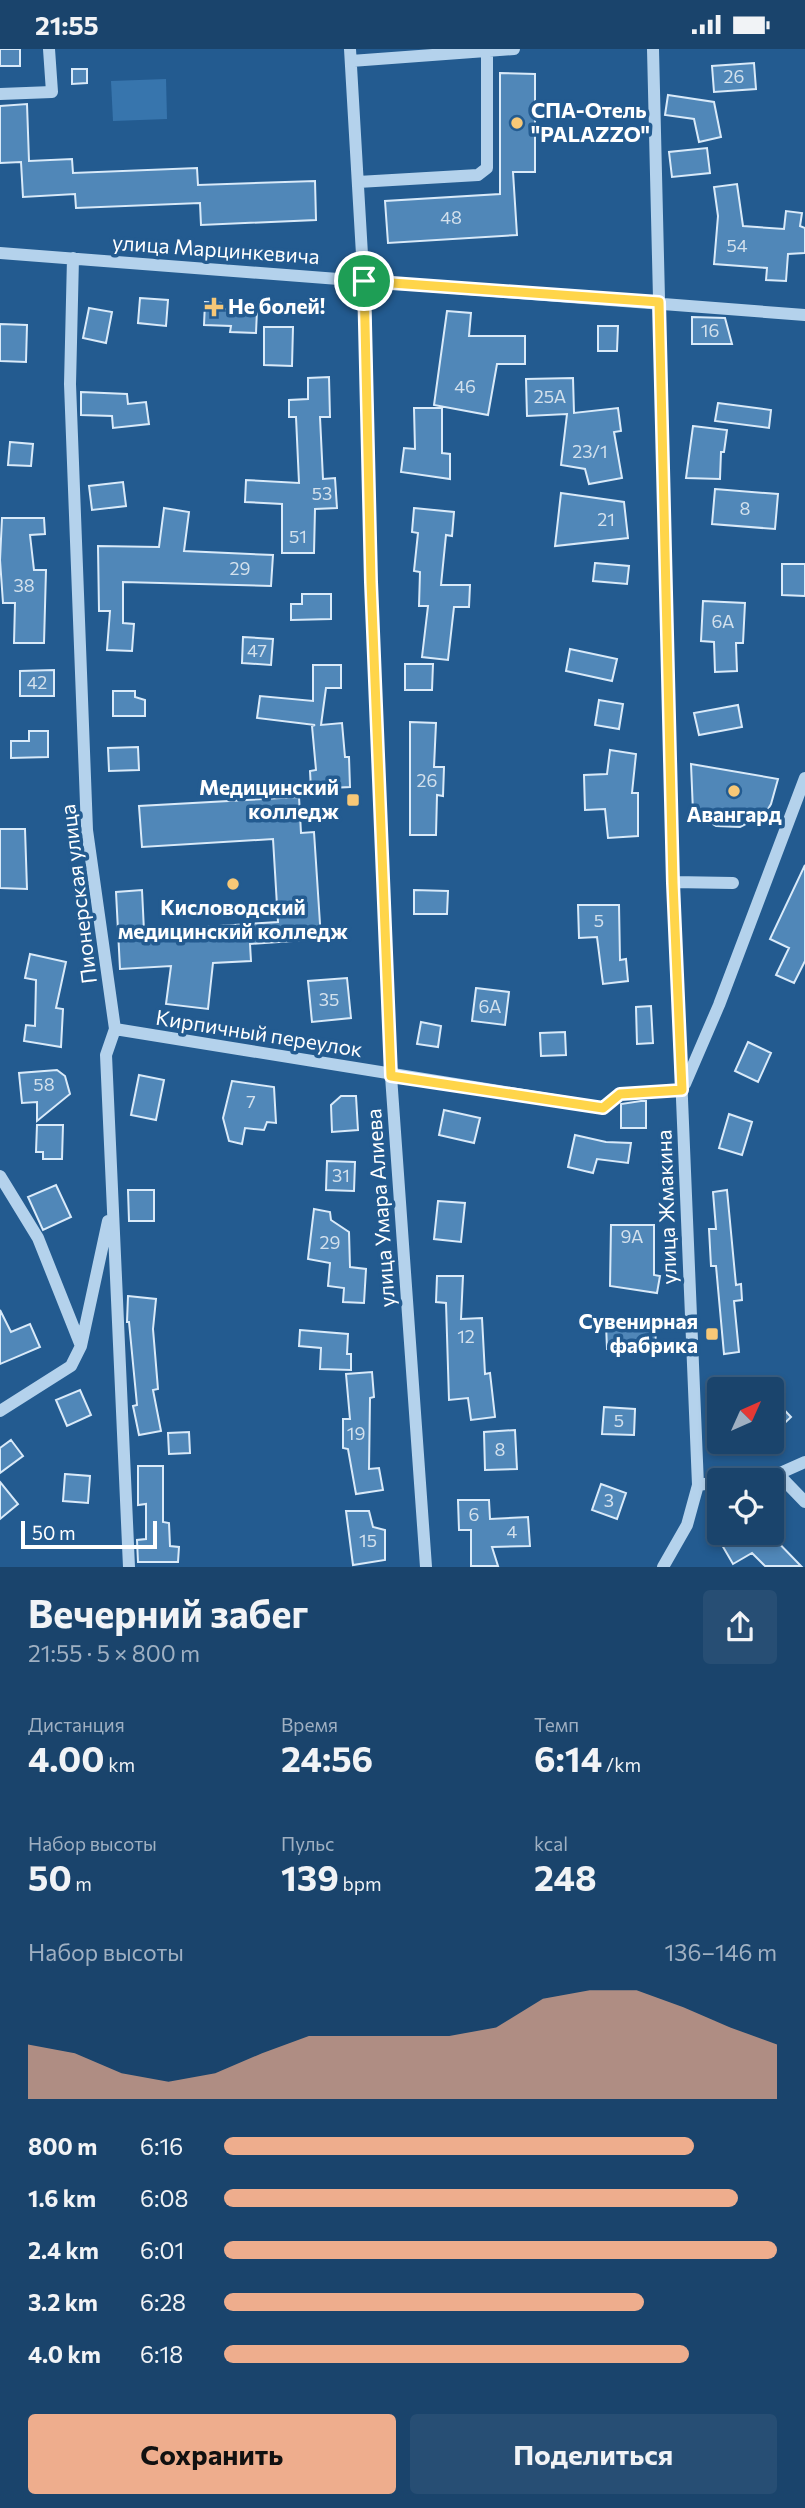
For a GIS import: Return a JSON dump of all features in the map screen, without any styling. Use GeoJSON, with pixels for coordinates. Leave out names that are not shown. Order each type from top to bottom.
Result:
{"type":"FeatureCollection","features":[{"type":"Feature","properties":{"kind":"street"},"geometry":{"type":"LineString","coordinates":[[0,94],[52,92],[49,49]]}},
{"type":"Feature","properties":{"kind":"street"},"geometry":{"type":"LineString","coordinates":[[350,55],[514,49]]}},
{"type":"Feature","properties":{"kind":"street"},"geometry":{"type":"LineString","coordinates":[[653,49],[673,883],[682,1090]]}},
{"type":"Feature","properties":{"kind":"street"},"geometry":{"type":"LineString","coordinates":[[358,182],[478,175],[487,167],[487,51]]}},
{"type":"Feature","properties":{"kind":"street","name":"улица Умара Алиева"},"geometry":{"type":"LineString","coordinates":[[350,55],[364,281],[371,582],[391,1076],[426,1566]]}},
{"type":"Feature","properties":{"kind":"street","name":"улица Марцинкевича"},"geometry":{"type":"LineString","coordinates":[[0,253],[805,315]]}},
{"type":"Feature","properties":{"kind":"street","name":"Пионерская улица"},"geometry":{"type":"LineString","coordinates":[[73,258],[70,384],[88,831],[115,1029],[106,1055],[125,1427],[129,1566]]}},
{"type":"Feature","properties":{"kind":"street","name":"улица Жмакина"},"geometry":{"type":"LineString","coordinates":[[663,1566],[687,1525],[698,1485],[682,1090],[719,1005],[805,778]]}},
{"type":"Feature","properties":{"kind":"street"},"geometry":{"type":"LineString","coordinates":[[673,883],[733,883]]}},
{"type":"Feature","properties":{"kind":"street","name":"Кирпичный переулок"},"geometry":{"type":"LineString","coordinates":[[115,1029],[391,1076],[603,1108],[620,1094],[682,1090]]}},
{"type":"Feature","properties":{"kind":"street"},"geometry":{"type":"LineString","coordinates":[[0,1176],[38,1238],[80,1346]]}},
{"type":"Feature","properties":{"kind":"street"},"geometry":{"type":"LineString","coordinates":[[0,1411],[71,1366],[80,1346],[112,1207]]}},
{"type":"Feature","properties":{"kind":"street"},"geometry":{"type":"LineString","coordinates":[[784,1471],[805,1462]]}},
{"type":"Feature","properties":{"kind":"street"},"geometry":{"type":"LineString","coordinates":[[784,1480],[805,1503]]}},
{"type":"Feature","properties":{"kind":"street"},"geometry":{"type":"LineString","coordinates":[[698,1485],[707,1484]]}},
{"type":"Feature","properties":{"kind":"shaded area"},"geometry":{"type":"Polygon","coordinates":[[[166,79],[167,119],[113,121],[111,81],[166,79]]]}},
{"type":"Feature","properties":{"kind":"building"},"geometry":{"type":"Polygon","coordinates":[[[0,49],[20,49],[20,66],[0,66],[0,49]]]}},
{"type":"Feature","properties":{"kind":"building"},"geometry":{"type":"Polygon","coordinates":[[[754,63],[756,89],[714,92],[712,66],[754,63]]]}},
{"type":"Feature","properties":{"kind":"building"},"geometry":{"type":"Polygon","coordinates":[[[72,69],[87,69],[87,83],[72,84],[72,69]]]}},
{"type":"Feature","properties":{"kind":"building"},"geometry":{"type":"Polygon","coordinates":[[[500,73],[535,74],[535,172],[513,172],[517,235],[388,243],[385,201],[500,194],[500,73]]]}},
{"type":"Feature","properties":{"kind":"building"},"geometry":{"type":"Polygon","coordinates":[[[668,95],[714,102],[721,137],[699,142],[694,119],[665,115],[668,95]]]}},
{"type":"Feature","properties":{"kind":"building"},"geometry":{"type":"Polygon","coordinates":[[[27,104],[29,161],[72,159],[73,173],[197,168],[198,185],[315,181],[316,220],[201,225],[200,203],[76,208],[75,194],[23,197],[21,162],[0,163],[0,106],[27,104]]]}},
{"type":"Feature","properties":{"kind":"building"},"geometry":{"type":"Polygon","coordinates":[[[707,148],[710,173],[672,177],[669,152],[707,148]]]}},
{"type":"Feature","properties":{"kind":"building"},"geometry":{"type":"Polygon","coordinates":[[[737,184],[743,226],[784,229],[786,211],[802,213],[800,226],[805,228],[805,253],[788,254],[786,281],[766,280],[767,268],[714,264],[718,216],[714,187],[737,184]]]}},
{"type":"Feature","properties":{"kind":"building"},"geometry":{"type":"Polygon","coordinates":[[[140,298],[168,300],[166,326],[138,323],[140,298]]]}},
{"type":"Feature","properties":{"kind":"building"},"geometry":{"type":"Polygon","coordinates":[[[205,302],[221,303],[221,309],[257,310],[256,333],[230,332],[231,326],[204,325],[205,302]]]}},
{"type":"Feature","properties":{"kind":"building"},"geometry":{"type":"Polygon","coordinates":[[[89,308],[112,312],[106,343],[83,338],[89,308]]]}},
{"type":"Feature","properties":{"kind":"building"},"geometry":{"type":"Polygon","coordinates":[[[447,311],[471,313],[469,336],[525,336],[525,364],[497,364],[488,415],[434,405],[447,311]]]}},
{"type":"Feature","properties":{"kind":"building"},"geometry":{"type":"Polygon","coordinates":[[[692,317],[725,318],[732,344],[692,344],[692,317]]]}},
{"type":"Feature","properties":{"kind":"building"},"geometry":{"type":"Polygon","coordinates":[[[0,324],[27,325],[26,362],[0,361],[0,324]]]}},
{"type":"Feature","properties":{"kind":"building"},"geometry":{"type":"Polygon","coordinates":[[[598,326],[618,326],[617,351],[598,351],[598,326]]]}},
{"type":"Feature","properties":{"kind":"building"},"geometry":{"type":"Polygon","coordinates":[[[264,327],[293,327],[292,366],[264,365],[264,327]]]}},
{"type":"Feature","properties":{"kind":"building"},"geometry":{"type":"Polygon","coordinates":[[[329,377],[330,417],[320,417],[323,479],[335,478],[337,508],[315,509],[314,553],[282,553],[282,504],[245,502],[246,480],[299,483],[296,417],[289,417],[289,400],[308,399],[308,378],[329,377]]]}},
{"type":"Feature","properties":{"kind":"building"},"geometry":{"type":"Polygon","coordinates":[[[573,378],[574,413],[618,408],[621,431],[614,432],[622,478],[589,484],[585,469],[561,465],[567,414],[527,416],[526,379],[573,378]]]}},
{"type":"Feature","properties":{"kind":"building"},"geometry":{"type":"Polygon","coordinates":[[[81,392],[127,394],[128,404],[146,402],[149,424],[113,428],[112,416],[81,415],[81,392]]]}},
{"type":"Feature","properties":{"kind":"building"},"geometry":{"type":"Polygon","coordinates":[[[718,403],[771,410],[769,428],[715,421],[718,403]]]}},
{"type":"Feature","properties":{"kind":"building"},"geometry":{"type":"Polygon","coordinates":[[[414,408],[442,408],[442,453],[450,454],[450,479],[401,472],[404,448],[415,449],[414,408]]]}},
{"type":"Feature","properties":{"kind":"building"},"geometry":{"type":"Polygon","coordinates":[[[693,426],[727,430],[724,452],[721,452],[720,479],[686,478],[693,426]]]}},
{"type":"Feature","properties":{"kind":"building"},"geometry":{"type":"Polygon","coordinates":[[[10,442],[33,444],[31,466],[8,465],[10,442]]]}},
{"type":"Feature","properties":{"kind":"building"},"geometry":{"type":"Polygon","coordinates":[[[123,482],[126,506],[92,510],[89,486],[123,482]]]}},
{"type":"Feature","properties":{"kind":"building"},"geometry":{"type":"Polygon","coordinates":[[[715,489],[778,494],[775,529],[712,524],[715,489]]]}},
{"type":"Feature","properties":{"kind":"building"},"geometry":{"type":"Polygon","coordinates":[[[561,493],[624,502],[628,538],[555,546],[561,493]]]}},
{"type":"Feature","properties":{"kind":"building"},"geometry":{"type":"Polygon","coordinates":[[[164,508],[189,512],[184,551],[273,555],[271,586],[123,582],[123,623],[134,624],[132,651],[107,650],[110,611],[99,611],[98,546],[159,547],[164,508]]]}},
{"type":"Feature","properties":{"kind":"building"},"geometry":{"type":"Polygon","coordinates":[[[414,508],[454,512],[452,536],[446,535],[441,585],[470,585],[469,607],[454,607],[448,660],[422,657],[428,606],[419,606],[420,572],[414,571],[418,533],[412,532],[414,508]]]}},
{"type":"Feature","properties":{"kind":"building"},"geometry":{"type":"Polygon","coordinates":[[[2,518],[44,518],[45,534],[30,535],[34,570],[46,570],[44,643],[14,643],[15,603],[3,603],[0,560],[2,518]]]}},
{"type":"Feature","properties":{"kind":"building"},"geometry":{"type":"Polygon","coordinates":[[[595,563],[629,566],[627,584],[593,581],[595,563]]]}},
{"type":"Feature","properties":{"kind":"building"},"geometry":{"type":"Polygon","coordinates":[[[782,564],[805,564],[805,596],[782,595],[782,564]]]}},
{"type":"Feature","properties":{"kind":"building"},"geometry":{"type":"Polygon","coordinates":[[[302,594],[331,594],[331,619],[291,620],[291,604],[302,604],[302,594]]]}},
{"type":"Feature","properties":{"kind":"building"},"geometry":{"type":"Polygon","coordinates":[[[703,601],[745,603],[743,643],[736,643],[737,671],[715,672],[714,642],[701,641],[703,601]]]}},
{"type":"Feature","properties":{"kind":"building"},"geometry":{"type":"Polygon","coordinates":[[[243,637],[273,639],[271,665],[242,663],[243,637]]]}},
{"type":"Feature","properties":{"kind":"building"},"geometry":{"type":"Polygon","coordinates":[[[570,649],[617,659],[612,681],[566,671],[570,649]]]}},
{"type":"Feature","properties":{"kind":"building"},"geometry":{"type":"Polygon","coordinates":[[[405,664],[433,664],[432,690],[405,690],[405,664]]]}},
{"type":"Feature","properties":{"kind":"building"},"geometry":{"type":"Polygon","coordinates":[[[313,665],[341,665],[341,688],[326,688],[321,725],[342,723],[345,757],[349,757],[350,787],[311,789],[310,771],[316,770],[312,726],[315,725],[257,718],[260,696],[313,701],[313,665]]]}},
{"type":"Feature","properties":{"kind":"building"},"geometry":{"type":"Polygon","coordinates":[[[54,670],[54,696],[20,696],[20,671],[54,670]]]}},
{"type":"Feature","properties":{"kind":"building"},"geometry":{"type":"Polygon","coordinates":[[[113,691],[135,691],[135,697],[145,700],[145,716],[113,716],[113,691]]]}},
{"type":"Feature","properties":{"kind":"building"},"geometry":{"type":"Polygon","coordinates":[[[599,700],[623,704],[619,729],[595,725],[599,700]]]}},
{"type":"Feature","properties":{"kind":"building"},"geometry":{"type":"Polygon","coordinates":[[[738,705],[742,727],[699,735],[694,713],[738,705]]]}},
{"type":"Feature","properties":{"kind":"building"},"geometry":{"type":"Polygon","coordinates":[[[410,722],[436,723],[434,767],[444,767],[443,796],[437,795],[436,835],[410,835],[410,722]]]}},
{"type":"Feature","properties":{"kind":"building"},"geometry":{"type":"Polygon","coordinates":[[[29,731],[48,731],[48,757],[11,758],[11,741],[29,741],[29,731]]]}},
{"type":"Feature","properties":{"kind":"building"},"geometry":{"type":"Polygon","coordinates":[[[138,747],[139,770],[109,771],[108,748],[138,747]]]}},
{"type":"Feature","properties":{"kind":"building"},"geometry":{"type":"Polygon","coordinates":[[[610,750],[636,754],[632,793],[638,793],[638,836],[608,838],[605,809],[585,810],[584,775],[607,774],[610,750]]]}},
{"type":"Feature","properties":{"kind":"building","name":"Авангард"},"geometry":{"type":"Polygon","coordinates":[[[691,764],[778,779],[771,804],[765,814],[740,827],[716,826],[693,812],[691,764]]]}},
{"type":"Feature","properties":{"kind":"building"},"geometry":{"type":"Polygon","coordinates":[[[299,797],[301,833],[314,832],[321,939],[250,944],[251,961],[213,963],[208,1009],[166,1004],[171,966],[120,969],[116,892],[142,890],[144,931],[278,922],[273,839],[142,847],[139,806],[299,797]]]}},
{"type":"Feature","properties":{"kind":"building"},"geometry":{"type":"Polygon","coordinates":[[[0,829],[25,829],[27,889],[0,888],[0,829]]]}},
{"type":"Feature","properties":{"kind":"building"},"geometry":{"type":"Polygon","coordinates":[[[805,865],[805,961],[794,983],[776,975],[789,948],[770,939],[805,865]]]}},
{"type":"Feature","properties":{"kind":"building"},"geometry":{"type":"Polygon","coordinates":[[[414,890],[448,891],[447,914],[414,914],[414,890]]]}},
{"type":"Feature","properties":{"kind":"building"},"geometry":{"type":"Polygon","coordinates":[[[578,905],[619,905],[620,960],[626,959],[628,981],[603,984],[597,937],[579,938],[578,905]]]}},
{"type":"Feature","properties":{"kind":"building"},"geometry":{"type":"Polygon","coordinates":[[[30,954],[66,962],[56,1008],[63,1009],[61,1047],[24,1041],[26,1025],[35,1026],[36,980],[25,978],[30,954]]]}},
{"type":"Feature","properties":{"kind":"building"},"geometry":{"type":"Polygon","coordinates":[[[347,978],[351,1018],[312,1022],[308,981],[347,978]]]}},
{"type":"Feature","properties":{"kind":"building"},"geometry":{"type":"Polygon","coordinates":[[[476,988],[509,992],[505,1025],[472,1021],[476,988]]]}},
{"type":"Feature","properties":{"kind":"building"},"geometry":{"type":"Polygon","coordinates":[[[651,1006],[653,1043],[637,1044],[636,1007],[651,1006]]]}},
{"type":"Feature","properties":{"kind":"building"},"geometry":{"type":"Polygon","coordinates":[[[421,1022],[441,1026],[438,1047],[417,1044],[421,1022]]]}},
{"type":"Feature","properties":{"kind":"building"},"geometry":{"type":"Polygon","coordinates":[[[565,1032],[566,1055],[541,1056],[540,1033],[565,1032]]]}},
{"type":"Feature","properties":{"kind":"building"},"geometry":{"type":"Polygon","coordinates":[[[748,1042],[771,1053],[758,1082],[735,1071],[748,1042]]]}},
{"type":"Feature","properties":{"kind":"building"},"geometry":{"type":"Polygon","coordinates":[[[57,1070],[65,1076],[70,1094],[37,1121],[37,1102],[22,1103],[19,1073],[57,1070]]]}},
{"type":"Feature","properties":{"kind":"building"},"geometry":{"type":"Polygon","coordinates":[[[139,1075],[164,1080],[156,1120],[131,1115],[139,1075]]]}},
{"type":"Feature","properties":{"kind":"building"},"geometry":{"type":"Polygon","coordinates":[[[232,1081],[274,1087],[276,1123],[267,1122],[264,1130],[245,1128],[242,1144],[229,1141],[223,1118],[232,1081]]]}},
{"type":"Feature","properties":{"kind":"building"},"geometry":{"type":"Polygon","coordinates":[[[341,1096],[356,1096],[358,1130],[332,1132],[331,1105],[341,1096]]]}},
{"type":"Feature","properties":{"kind":"building"},"geometry":{"type":"Polygon","coordinates":[[[646,1101],[646,1128],[621,1128],[621,1104],[646,1101]]]}},
{"type":"Feature","properties":{"kind":"building"},"geometry":{"type":"Polygon","coordinates":[[[444,1110],[480,1118],[474,1143],[439,1135],[444,1110]]]}},
{"type":"Feature","properties":{"kind":"building"},"geometry":{"type":"Polygon","coordinates":[[[729,1114],[752,1122],[742,1155],[719,1148],[729,1114]]]}},
{"type":"Feature","properties":{"kind":"building"},"geometry":{"type":"Polygon","coordinates":[[[37,1125],[63,1125],[62,1159],[43,1159],[43,1152],[36,1152],[37,1125]]]}},
{"type":"Feature","properties":{"kind":"building"},"geometry":{"type":"Polygon","coordinates":[[[575,1135],[606,1142],[631,1143],[628,1163],[597,1159],[593,1173],[568,1167],[575,1135]]]}},
{"type":"Feature","properties":{"kind":"building"},"geometry":{"type":"Polygon","coordinates":[[[327,1161],[355,1162],[354,1191],[326,1190],[327,1161]]]}},
{"type":"Feature","properties":{"kind":"building"},"geometry":{"type":"Polygon","coordinates":[[[56,1185],[71,1217],[43,1230],[28,1197],[56,1185]]]}},
{"type":"Feature","properties":{"kind":"building"},"geometry":{"type":"Polygon","coordinates":[[[128,1190],[154,1190],[154,1221],[129,1221],[128,1190]]]}},
{"type":"Feature","properties":{"kind":"building"},"geometry":{"type":"Polygon","coordinates":[[[727,1190],[736,1285],[741,1284],[742,1300],[734,1301],[739,1352],[724,1354],[716,1266],[711,1266],[709,1229],[716,1229],[713,1192],[727,1190]]]}},
{"type":"Feature","properties":{"kind":"building"},"geometry":{"type":"Polygon","coordinates":[[[438,1201],[465,1203],[461,1242],[434,1239],[438,1201]]]}},
{"type":"Feature","properties":{"kind":"building"},"geometry":{"type":"Polygon","coordinates":[[[314,1209],[330,1212],[331,1220],[349,1232],[350,1267],[366,1269],[364,1303],[343,1302],[344,1288],[328,1286],[330,1263],[308,1259],[314,1209]]]}},
{"type":"Feature","properties":{"kind":"building"},"geometry":{"type":"Polygon","coordinates":[[[611,1225],[654,1225],[654,1275],[660,1276],[657,1293],[610,1286],[611,1225]]]}},
{"type":"Feature","properties":{"kind":"building"},"geometry":{"type":"Polygon","coordinates":[[[437,1276],[463,1276],[461,1319],[482,1318],[485,1374],[490,1373],[495,1417],[471,1420],[468,1398],[449,1400],[446,1303],[436,1302],[437,1276]]]}},
{"type":"Feature","properties":{"kind":"building"},"geometry":{"type":"Polygon","coordinates":[[[128,1296],[156,1299],[153,1329],[158,1389],[153,1390],[161,1431],[139,1435],[133,1406],[137,1405],[127,1322],[128,1296]]]}},
{"type":"Feature","properties":{"kind":"building"},"geometry":{"type":"Polygon","coordinates":[[[0,1310],[11,1332],[30,1324],[40,1347],[0,1364],[0,1310]]]}},
{"type":"Feature","properties":{"kind":"building"},"geometry":{"type":"Polygon","coordinates":[[[655,1323],[656,1347],[607,1349],[606,1324],[655,1323]]]}},
{"type":"Feature","properties":{"kind":"building"},"geometry":{"type":"Polygon","coordinates":[[[300,1330],[348,1334],[347,1354],[351,1354],[351,1370],[320,1369],[321,1348],[299,1346],[300,1330]]]}},
{"type":"Feature","properties":{"kind":"building"},"geometry":{"type":"Polygon","coordinates":[[[372,1372],[374,1397],[370,1398],[369,1469],[379,1468],[383,1490],[356,1494],[348,1449],[343,1448],[343,1419],[350,1419],[346,1374],[372,1372]]]}},
{"type":"Feature","properties":{"kind":"building"},"geometry":{"type":"Polygon","coordinates":[[[80,1390],[91,1415],[67,1426],[56,1400],[80,1390]]]}},
{"type":"Feature","properties":{"kind":"building"},"geometry":{"type":"Polygon","coordinates":[[[604,1407],[635,1409],[634,1435],[602,1434],[604,1407]]]}},
{"type":"Feature","properties":{"kind":"building"},"geometry":{"type":"Polygon","coordinates":[[[784,1410],[791,1417],[784,1424],[784,1410]]]}},
{"type":"Feature","properties":{"kind":"building"},"geometry":{"type":"Polygon","coordinates":[[[515,1430],[517,1469],[485,1470],[484,1432],[515,1430]]]}},
{"type":"Feature","properties":{"kind":"building"},"geometry":{"type":"Polygon","coordinates":[[[189,1432],[190,1453],[169,1454],[168,1433],[189,1432]]]}},
{"type":"Feature","properties":{"kind":"building"},"geometry":{"type":"Polygon","coordinates":[[[11,1440],[23,1456],[0,1473],[0,1448],[11,1440]]]}},
{"type":"Feature","properties":{"kind":"building"},"geometry":{"type":"Polygon","coordinates":[[[138,1466],[163,1466],[163,1522],[169,1523],[170,1546],[179,1547],[178,1562],[138,1562],[137,1540],[146,1539],[146,1504],[138,1505],[138,1466]]]}},
{"type":"Feature","properties":{"kind":"building"},"geometry":{"type":"Polygon","coordinates":[[[65,1474],[90,1476],[88,1503],[63,1501],[65,1474]]]}},
{"type":"Feature","properties":{"kind":"building"},"geometry":{"type":"Polygon","coordinates":[[[0,1482],[18,1504],[0,1519],[0,1482]]]}},
{"type":"Feature","properties":{"kind":"building"},"geometry":{"type":"Polygon","coordinates":[[[601,1484],[626,1493],[617,1519],[592,1510],[601,1484]]]}},
{"type":"Feature","properties":{"kind":"building"},"geometry":{"type":"Polygon","coordinates":[[[458,1500],[489,1500],[490,1519],[528,1517],[530,1546],[492,1547],[498,1566],[471,1566],[471,1530],[459,1530],[458,1500]]]}},
{"type":"Feature","properties":{"kind":"building"},"geometry":{"type":"Polygon","coordinates":[[[346,1511],[369,1511],[373,1527],[385,1530],[385,1560],[353,1565],[346,1511]]]}},
{"type":"Feature","properties":{"kind":"building"},"geometry":{"type":"Polygon","coordinates":[[[722,1545],[781,1545],[801,1566],[765,1566],[752,1553],[733,1564],[722,1545]]]}},
{"type":"Feature","properties":{"kind":"place","name":"СПА-Отель \"PALAZZO\""},"geometry":{"type":"Point","coordinates":[517,123]}},
{"type":"Feature","properties":{"kind":"place","name":"Не болей!"},"geometry":{"type":"Point","coordinates":[214,307]}},
{"type":"Feature","properties":{"kind":"place","name":"Авангард"},"geometry":{"type":"Point","coordinates":[734,791]}},
{"type":"Feature","properties":{"kind":"place","name":"Медицинский колледж"},"geometry":{"type":"Point","coordinates":[353,800]}},
{"type":"Feature","properties":{"kind":"place","name":"Кисловодский медицинский колледж"},"geometry":{"type":"Point","coordinates":[233,884]}},
{"type":"Feature","properties":{"kind":"place","name":"Сувенирная фабрика"},"geometry":{"type":"Point","coordinates":[712,1334]}},
{"type":"Feature","properties":{"kind":"route"},"geometry":{"type":"LineString","coordinates":[[364,281],[659,302],[673,883],[682,1090],[620,1094],[603,1108],[391,1076],[371,582],[364,281]]}}]}
